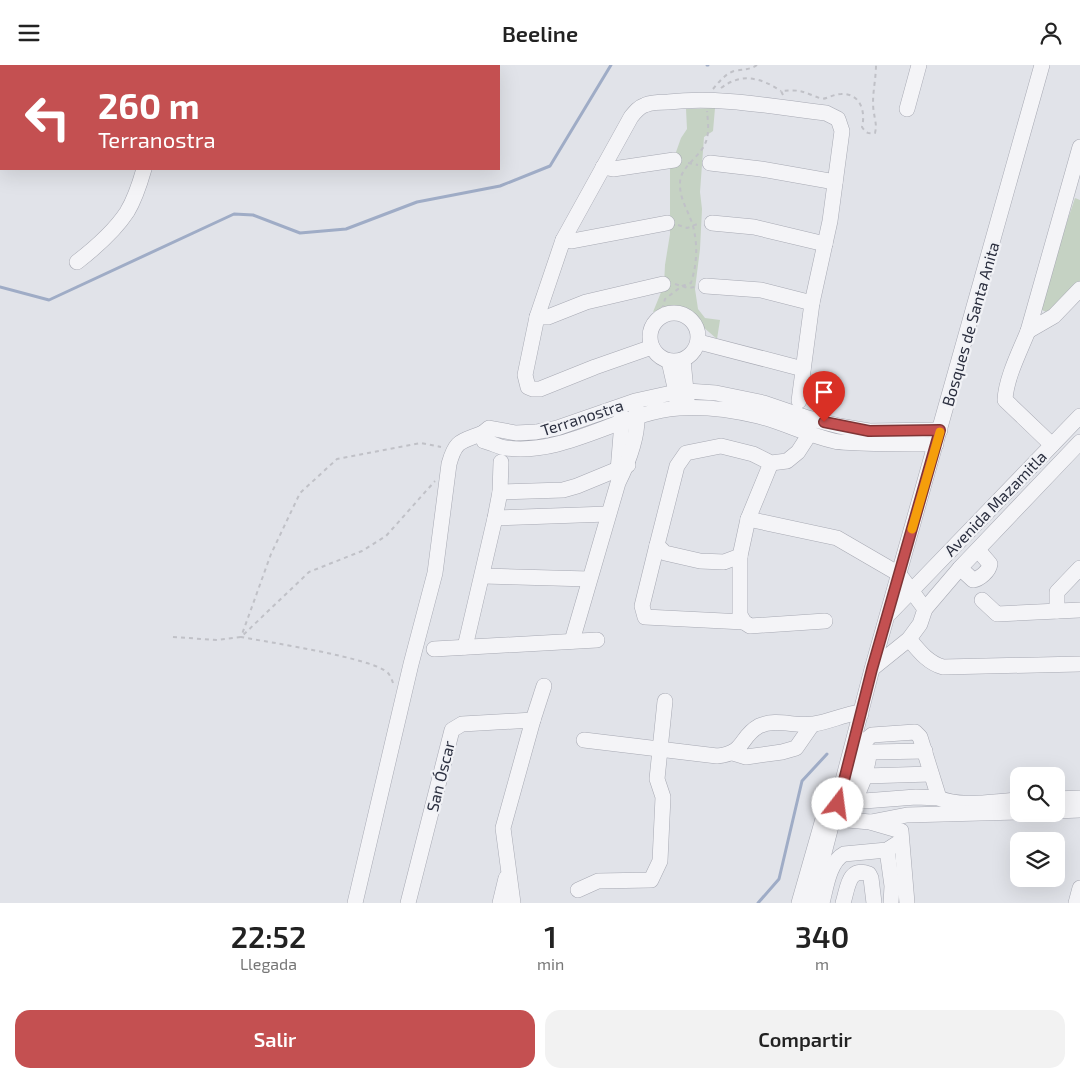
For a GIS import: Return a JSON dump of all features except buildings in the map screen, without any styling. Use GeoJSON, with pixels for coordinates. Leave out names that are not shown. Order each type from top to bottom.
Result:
{"type":"FeatureCollection","features":[{"type":"Feature","properties":{"kind":"street"},"geometry":{"type":"LineString","coordinates":[[907,109],[919,65]]}},
{"type":"Feature","properties":{"kind":"street","name":"Bosques de Santa Anita"},"geometry":{"type":"LineString","coordinates":[[810,903],[829,819],[858,713],[866,699],[872,669],[1042,65]]}},
{"type":"Feature","properties":{"kind":"street"},"geometry":{"type":"LineString","coordinates":[[652,347],[540,389],[528,387],[525,375],[537,317],[563,240],[631,117],[640,107],[646,104],[680,100],[724,100],[826,113],[838,119],[842,131],[830,221],[812,303],[799,401]]}},
{"type":"Feature","properties":{"kind":"street"},"geometry":{"type":"LineString","coordinates":[[1052,445],[1005,400],[1005,393],[1028,331],[1074,187],[1080,147]]}},
{"type":"Feature","properties":{"kind":"street"},"geometry":{"type":"LineString","coordinates":[[603,167],[612,169],[681,161]]}},
{"type":"Feature","properties":{"kind":"street"},"geometry":{"type":"LineString","coordinates":[[710,163],[761,169],[835,182]]}},
{"type":"Feature","properties":{"kind":"street"},"geometry":{"type":"LineString","coordinates":[[77,262],[102,241],[127,213],[144,170]]}},
{"type":"Feature","properties":{"kind":"street"},"geometry":{"type":"LineString","coordinates":[[563,240],[572,241],[667,223]]}},
{"type":"Feature","properties":{"kind":"street"},"geometry":{"type":"LineString","coordinates":[[712,223],[754,227],[825,244]]}},
{"type":"Feature","properties":{"kind":"street"},"geometry":{"type":"LineString","coordinates":[[537,317],[548,317],[586,302],[663,284]]}},
{"type":"Feature","properties":{"kind":"street"},"geometry":{"type":"LineString","coordinates":[[706,286],[761,290],[812,303]]}},
{"type":"Feature","properties":{"kind":"street"},"geometry":{"type":"LineString","coordinates":[[1028,331],[1054,316],[1080,289]]}},
{"type":"Feature","properties":{"kind":"street"},"geometry":{"type":"LineString","coordinates":[[669,313],[679,313],[695,323],[698,332],[698,342],[696,350],[690,356],[676,361],[659,356],[652,347],[650,334],[660,317],[669,313]]}},
{"type":"Feature","properties":{"kind":"street"},"geometry":{"type":"LineString","coordinates":[[698,342],[803,369]]}},
{"type":"Feature","properties":{"kind":"street"},"geometry":{"type":"LineString","coordinates":[[676,361],[682,391],[682,408]]}},
{"type":"Feature","properties":{"kind":"street","name":"Terranostra"},"geometry":{"type":"LineString","coordinates":[[682,391],[716,393],[764,403],[816,420],[862,430],[938,437],[872,444],[837,441],[809,435],[759,416],[714,409],[682,408],[638,417],[559,443],[518,449],[504,448],[484,441],[483,433],[489,428],[516,433],[536,432],[575,422],[619,405],[682,391]]}},
{"type":"Feature","properties":{"kind":"street"},"geometry":{"type":"LineString","coordinates":[[572,641],[638,417],[635,401]]}},
{"type":"Feature","properties":{"kind":"street"},"geometry":{"type":"LineString","coordinates":[[619,405],[622,422],[621,472]]}},
{"type":"Feature","properties":{"kind":"street","name":"Avenida Mazamitla"},"geometry":{"type":"LineString","coordinates":[[888,616],[910,590],[1079,419]]}},
{"type":"Feature","properties":{"kind":"street"},"geometry":{"type":"LineString","coordinates":[[355,903],[435,573],[449,464],[453,450],[458,443],[483,433]]}},
{"type":"Feature","properties":{"kind":"street"},"geometry":{"type":"LineString","coordinates":[[744,622],[645,617],[642,606],[677,466],[686,453],[721,447],[754,454],[771,463],[787,461],[798,452],[809,435]]}},
{"type":"Feature","properties":{"kind":"street","name":"Avenida Mazamitla"},"geometry":{"type":"LineString","coordinates":[[872,669],[909,639],[920,624],[925,609],[960,567],[1080,442]]}},
{"type":"Feature","properties":{"kind":"street"},"geometry":{"type":"LineString","coordinates":[[465,647],[495,518],[500,492],[501,462]]}},
{"type":"Feature","properties":{"kind":"street"},"geometry":{"type":"LineString","coordinates":[[771,463],[748,519],[740,556],[740,615],[744,622],[750,626],[825,621]]}},
{"type":"Feature","properties":{"kind":"street"},"geometry":{"type":"LineString","coordinates":[[500,492],[563,490],[621,472]]}},
{"type":"Feature","properties":{"kind":"street"},"geometry":{"type":"LineString","coordinates":[[495,518],[608,514]]}},
{"type":"Feature","properties":{"kind":"street"},"geometry":{"type":"LineString","coordinates":[[748,519],[837,538],[899,574],[925,609]]}},
{"type":"Feature","properties":{"kind":"street"},"geometry":{"type":"LineString","coordinates":[[657,545],[665,553],[700,561],[724,562],[740,556]]}},
{"type":"Feature","properties":{"kind":"street"},"geometry":{"type":"LineString","coordinates":[[960,567],[973,580],[979,578],[988,570],[990,564],[978,550]]}},
{"type":"Feature","properties":{"kind":"street"},"geometry":{"type":"LineString","coordinates":[[1057,611],[1056,592],[1080,568]]}},
{"type":"Feature","properties":{"kind":"street"},"geometry":{"type":"LineString","coordinates":[[483,576],[589,579]]}},
{"type":"Feature","properties":{"kind":"street"},"geometry":{"type":"LineString","coordinates":[[982,600],[997,614],[1080,610]]}},
{"type":"Feature","properties":{"kind":"street"},"geometry":{"type":"LineString","coordinates":[[909,639],[926,658],[936,665],[943,667],[1080,664]]}},
{"type":"Feature","properties":{"kind":"street"},"geometry":{"type":"LineString","coordinates":[[434,649],[597,640]]}},
{"type":"Feature","properties":{"kind":"street"},"geometry":{"type":"LineString","coordinates":[[513,903],[503,828],[544,686]]}},
{"type":"Feature","properties":{"kind":"street"},"geometry":{"type":"LineString","coordinates":[[578,890],[598,881],[651,880],[660,861],[663,797],[657,779],[666,701]]}},
{"type":"Feature","properties":{"kind":"street"},"geometry":{"type":"LineString","coordinates":[[733,753],[740,747],[747,736],[760,726],[772,723],[812,725],[858,713]]}},
{"type":"Feature","properties":{"kind":"street","name":"Bosques de Santa Anita"},"geometry":{"type":"LineString","coordinates":[[799,903],[829,819],[838,804],[858,713]]}},
{"type":"Feature","properties":{"kind":"street","name":"San Óscar"},"geometry":{"type":"LineString","coordinates":[[408,903],[452,730],[462,724],[533,720]]}},
{"type":"Feature","properties":{"kind":"street"},"geometry":{"type":"LineString","coordinates":[[584,740],[717,756],[733,753],[746,757],[796,748],[812,725]]}},
{"type":"Feature","properties":{"kind":"street"},"geometry":{"type":"LineString","coordinates":[[838,804],[850,796],[866,740],[872,735],[915,732],[920,737],[939,798]]}},
{"type":"Feature","properties":{"kind":"street"},"geometry":{"type":"LineString","coordinates":[[925,751],[872,752],[869,756],[857,796],[864,801],[916,797],[939,798],[945,801],[962,803],[1010,800]]}},
{"type":"Feature","properties":{"kind":"street"},"geometry":{"type":"LineString","coordinates":[[864,776],[931,774]]}},
{"type":"Feature","properties":{"kind":"street"},"geometry":{"type":"LineString","coordinates":[[1065,799],[1080,798]]}},
{"type":"Feature","properties":{"kind":"street"},"geometry":{"type":"LineString","coordinates":[[1065,811],[1080,811]]}},
{"type":"Feature","properties":{"kind":"street"},"geometry":{"type":"LineString","coordinates":[[829,819],[870,822],[907,815],[1010,812]]}},
{"type":"Feature","properties":{"kind":"street"},"geometry":{"type":"LineString","coordinates":[[907,815],[902,822],[901,836],[907,903]]}},
{"type":"Feature","properties":{"kind":"street"},"geometry":{"type":"LineString","coordinates":[[870,822],[901,836]]}},
{"type":"Feature","properties":{"kind":"street"},"geometry":{"type":"LineString","coordinates":[[822,903],[834,863],[838,857],[844,854],[887,850],[901,836]]}},
{"type":"Feature","properties":{"kind":"street"},"geometry":{"type":"LineString","coordinates":[[887,850],[892,886],[891,903]]}},
{"type":"Feature","properties":{"kind":"street"},"geometry":{"type":"LineString","coordinates":[[500,903],[508,871]]}},
{"type":"Feature","properties":{"kind":"street"},"geometry":{"type":"LineString","coordinates":[[843,903],[851,877],[857,873],[869,874],[874,903]]}},
{"type":"Feature","properties":{"kind":"street"},"geometry":{"type":"LineString","coordinates":[[1076,903],[1080,888]]}},
{"type":"Feature","properties":{"kind":"path"},"geometry":{"type":"LineString","coordinates":[[681,161],[704,146],[708,128],[706,100],[721,79],[732,72],[748,70],[757,65]]}},
{"type":"Feature","properties":{"kind":"path"},"geometry":{"type":"LineString","coordinates":[[781,91],[797,89],[822,99],[835,94],[851,95],[862,106],[864,114],[862,127],[865,132],[869,134],[875,133],[877,127],[873,106],[876,65]]}},
{"type":"Feature","properties":{"kind":"path"},"geometry":{"type":"LineString","coordinates":[[706,100],[717,93],[723,86],[748,78],[761,80],[781,91],[793,109]]}},
{"type":"Feature","properties":{"kind":"path"},"geometry":{"type":"LineString","coordinates":[[681,161],[695,165],[710,163]]}},
{"type":"Feature","properties":{"kind":"path"},"geometry":{"type":"LineString","coordinates":[[660,317],[665,299],[682,286],[691,283],[696,265],[693,225],[683,200],[680,183],[681,161]]}},
{"type":"Feature","properties":{"kind":"path"},"geometry":{"type":"LineString","coordinates":[[667,223],[687,227],[698,223],[712,223]]}},
{"type":"Feature","properties":{"kind":"path"},"geometry":{"type":"LineString","coordinates":[[663,284],[677,284],[688,288],[706,286]]}},
{"type":"Feature","properties":{"kind":"path"},"geometry":{"type":"LineString","coordinates":[[241,637],[271,554],[300,493],[337,459],[421,443],[453,450]]}},
{"type":"Feature","properties":{"kind":"path"},"geometry":{"type":"LineString","coordinates":[[241,637],[309,572],[362,551],[386,536],[437,478]]}},
{"type":"Feature","properties":{"kind":"path"},"geometry":{"type":"LineString","coordinates":[[173,637],[218,640],[241,637],[327,653],[374,665],[388,673],[402,703]]}},
{"type":"Feature","properties":{"kind":"green space"},"geometry":{"type":"Polygon","coordinates":[[[715,108],[713,131],[704,137],[700,192],[702,209],[700,249],[695,289],[698,309],[705,318],[720,320],[717,339],[702,326],[693,313],[675,307],[653,312],[664,285],[670,234],[670,169],[681,138],[687,129],[686,109],[715,108]]]}},
{"type":"Feature","properties":{"kind":"green space"},"geometry":{"type":"Polygon","coordinates":[[[1075,198],[1080,200],[1080,283],[1050,314],[1038,308],[1075,198]]]}},
{"type":"Feature","properties":{"kind":"waterway"},"geometry":{"type":"LineString","coordinates":[[0,287],[49,300],[234,214],[253,215],[300,233],[346,229],[417,202],[500,186],[550,166],[611,65]]}},
{"type":"Feature","properties":{"kind":"waterway"},"geometry":{"type":"LineString","coordinates":[[758,903],[779,879],[802,781],[827,754]]}},
{"type":"Feature","properties":{"kind":"slow traffic"},"geometry":{"type":"LineString","coordinates":[[912,529],[940,432]]}},
{"type":"Feature","properties":{"kind":"route"},"geometry":{"type":"LineString","coordinates":[[824,422],[869,431],[940,430],[872,669],[866,699],[838,804]]}}]}
